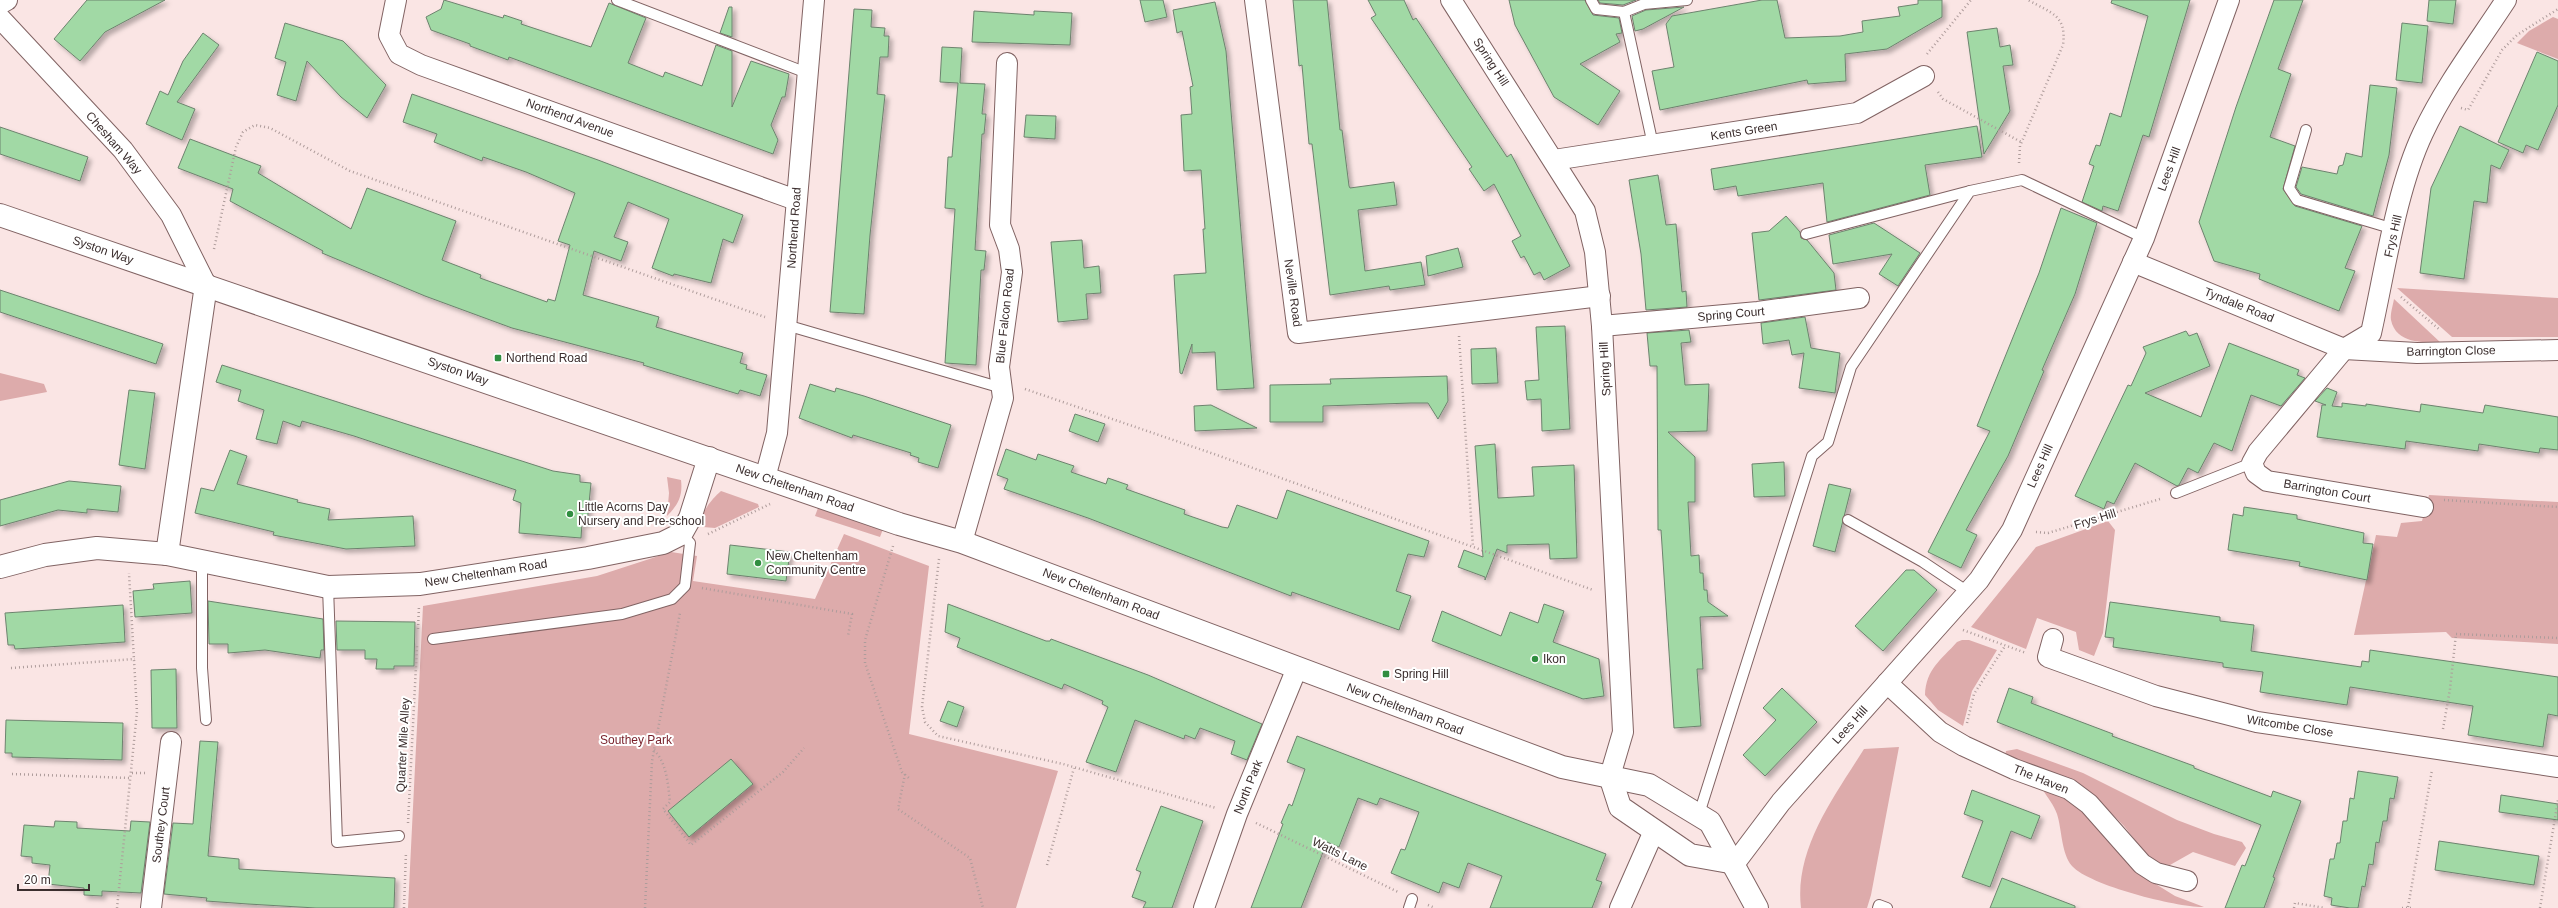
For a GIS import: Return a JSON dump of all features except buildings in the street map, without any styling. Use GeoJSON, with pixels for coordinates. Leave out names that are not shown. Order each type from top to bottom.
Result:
{"type":"FeatureCollection","features":[{"type":"Feature","properties":{"kind":"street"},"geometry":{"type":"LineString","coordinates":[[0,4],[7,0]]}},
{"type":"Feature","properties":{"kind":"street","name":"Northend Avenue"},"geometry":{"type":"LineString","coordinates":[[396,0],[389,35],[400,54],[422,65],[796,200]]}},
{"type":"Feature","properties":{"kind":"street","name":"Northend Road"},"geometry":{"type":"LineString","coordinates":[[765,478],[778,433],[796,200],[814,0]]}},
{"type":"Feature","properties":{"kind":"street","name":"Neville Road"},"geometry":{"type":"LineString","coordinates":[[1255,0],[1298,332],[1600,296]]}},
{"type":"Feature","properties":{"kind":"street","name":"Spring Hill"},"geometry":{"type":"LineString","coordinates":[[1451,0],[1585,211],[1595,252],[1602,326],[1623,732],[1610,776]]}},
{"type":"Feature","properties":{"kind":"street","name":"Lees Hill"},"geometry":{"type":"LineString","coordinates":[[1735,863],[1781,802],[1979,580],[2012,530],[2144,238],[2229,0]]}},
{"type":"Feature","properties":{"kind":"street","name":"Frys Hill"},"geometry":{"type":"LineString","coordinates":[[2255,458],[2344,349],[2372,333],[2407,176],[2422,134],[2438,102],[2506,0]]}},
{"type":"Feature","properties":{"kind":"street","name":"Chesham Way"},"geometry":{"type":"LineString","coordinates":[[0,18],[123,150],[172,215],[206,285]]}},
{"type":"Feature","properties":{"kind":"street","name":"Blue Falcon Road"},"geometry":{"type":"LineString","coordinates":[[952,539],[997,424],[1003,398],[999,367],[1012,272],[1009,249],[1000,225],[1008,63]]}},
{"type":"Feature","properties":{"kind":"street","name":"Kents Green"},"geometry":{"type":"LineString","coordinates":[[1554,160],[1857,113],[1924,76]]}},
{"type":"Feature","properties":{"kind":"street","name":"Syston Way"},"geometry":{"type":"LineString","coordinates":[[0,214],[709,458]]}},
{"type":"Feature","properties":{"kind":"street","name":"Tyndale Road"},"geometry":{"type":"LineString","coordinates":[[2133,262],[2344,349]]}},
{"type":"Feature","properties":{"kind":"street"},"geometry":{"type":"LineString","coordinates":[[167,554],[206,285]]}},
{"type":"Feature","properties":{"kind":"street","name":"Spring Court"},"geometry":{"type":"LineString","coordinates":[[1602,326],[1758,312],[1859,298]]}},
{"type":"Feature","properties":{"kind":"street","name":"Barrington Close"},"geometry":{"type":"LineString","coordinates":[[2344,349],[2417,353],[2558,350]]}},
{"type":"Feature","properties":{"kind":"street"},"geometry":{"type":"LineString","coordinates":[[686,539],[690,518],[709,458]]}},
{"type":"Feature","properties":{"kind":"street","name":"New Cheltenham Road"},"geometry":{"type":"LineString","coordinates":[[709,458],[899,524],[952,539],[1562,767],[1649,785],[1710,822],[1735,863],[1757,908]]}},
{"type":"Feature","properties":{"kind":"street","name":"Barrington Court"},"geometry":{"type":"LineString","coordinates":[[2255,458],[2256,473],[2267,481],[2423,507]]}},
{"type":"Feature","properties":{"kind":"street","name":"New Cheltenham Road"},"geometry":{"type":"LineString","coordinates":[[0,567],[45,555],[97,548],[167,554],[328,587],[420,584],[588,558],[686,539]]}},
{"type":"Feature","properties":{"kind":"street","name":"Witcombe Close"},"geometry":{"type":"LineString","coordinates":[[2051,648],[2156,696],[2257,722],[2558,767]]}},
{"type":"Feature","properties":{"kind":"street","name":"North Park"},"geometry":{"type":"LineString","coordinates":[[1204,908],[1237,814],[1296,668]]}},
{"type":"Feature","properties":{"kind":"street","name":"The Haven"},"geometry":{"type":"LineString","coordinates":[[1887,683],[1940,732],[1964,746],[2069,789],[2089,804],[2142,864],[2156,872],[2187,881]]}},
{"type":"Feature","properties":{"kind":"street","name":"Southey Court"},"geometry":{"type":"LineString","coordinates":[[151,908],[171,742]]}},
{"type":"Feature","properties":{"kind":"street"},"geometry":{"type":"LineString","coordinates":[[1610,776],[1620,807],[1654,831],[1690,855],[1735,863]]}},
{"type":"Feature","properties":{"kind":"street"},"geometry":{"type":"LineString","coordinates":[[1620,908],[1654,831]]}},
{"type":"Feature","properties":{"kind":"lane"},"geometry":{"type":"LineString","coordinates":[[617,0],[807,73]]}},
{"type":"Feature","properties":{"kind":"lane"},"geometry":{"type":"LineString","coordinates":[[1591,0],[1596,9],[1624,12],[1644,4],[1687,0]]}},
{"type":"Feature","properties":{"kind":"lane"},"geometry":{"type":"LineString","coordinates":[[1624,12],[1653,145]]}},
{"type":"Feature","properties":{"kind":"lane"},"geometry":{"type":"LineString","coordinates":[[2306,130],[2289,188],[2297,200],[2394,229]]}},
{"type":"Feature","properties":{"kind":"lane"},"geometry":{"type":"LineString","coordinates":[[1806,234],[1970,191],[2022,180],[2144,238]]}},
{"type":"Feature","properties":{"kind":"lane"},"geometry":{"type":"LineString","coordinates":[[1699,814],[1812,456],[1828,442],[1851,367],[1970,191]]}},
{"type":"Feature","properties":{"kind":"lane"},"geometry":{"type":"LineString","coordinates":[[786,325],[1001,384]]}},
{"type":"Feature","properties":{"kind":"lane"},"geometry":{"type":"LineString","coordinates":[[2176,492],[2255,458]]}},
{"type":"Feature","properties":{"kind":"lane"},"geometry":{"type":"LineString","coordinates":[[1848,520],[1923,562],[1968,592]]}},
{"type":"Feature","properties":{"kind":"lane"},"geometry":{"type":"LineString","coordinates":[[433,639],[622,614],[672,599],[685,586],[686,539]]}},
{"type":"Feature","properties":{"kind":"lane"},"geometry":{"type":"LineString","coordinates":[[202,561],[202,668],[206,720]]}},
{"type":"Feature","properties":{"kind":"lane"},"geometry":{"type":"LineString","coordinates":[[328,587],[337,842],[399,836]]}},
{"type":"Feature","properties":{"kind":"lane"},"geometry":{"type":"LineString","coordinates":[[1878,908],[1879,905],[1887,908]]}},
{"type":"Feature","properties":{"kind":"path"},"geometry":{"type":"LineString","coordinates":[[1971,0],[1928,53],[1924,76],[1944,99],[2021,142]]}},
{"type":"Feature","properties":{"kind":"path"},"geometry":{"type":"LineString","coordinates":[[2022,180],[2018,159],[2021,142],[2063,45],[2065,30],[2058,17],[2028,0]]}},
{"type":"Feature","properties":{"kind":"path"},"geometry":{"type":"LineString","coordinates":[[2438,102],[2468,110],[2502,50],[2517,36],[2558,9]]}},
{"type":"Feature","properties":{"kind":"path"},"geometry":{"type":"LineString","coordinates":[[206,285],[236,147],[243,132],[255,125],[270,128],[350,171],[786,325]]}},
{"type":"Feature","properties":{"kind":"path"},"geometry":{"type":"LineString","coordinates":[[2383,281],[2464,351]]}},
{"type":"Feature","properties":{"kind":"path"},"geometry":{"type":"LineString","coordinates":[[1457,314],[1473,547]]}},
{"type":"Feature","properties":{"kind":"path"},"geometry":{"type":"LineString","coordinates":[[1001,384],[1616,598]]}},
{"type":"Feature","properties":{"kind":"path"},"geometry":{"type":"LineString","coordinates":[[686,539],[800,490]]}},
{"type":"Feature","properties":{"kind":"path","name":"Frys Hill"},"geometry":{"type":"LineString","coordinates":[[2012,530],[2048,533],[2176,492]]}},
{"type":"Feature","properties":{"kind":"path"},"geometry":{"type":"LineString","coordinates":[[2423,507],[2436,500],[2558,507]]}},
{"type":"Feature","properties":{"kind":"path"},"geometry":{"type":"LineString","coordinates":[[899,524],[865,640],[865,663],[902,772],[909,778]]}},
{"type":"Feature","properties":{"kind":"path","name":"Watts Lane"},"geometry":{"type":"LineString","coordinates":[[952,539],[922,707],[925,722],[938,736],[1074,768],[1237,814],[1411,903],[1435,908]]}},
{"type":"Feature","properties":{"kind":"path"},"geometry":{"type":"LineString","coordinates":[[117,908],[137,712],[135,659],[127,551]]}},
{"type":"Feature","properties":{"kind":"path"},"geometry":{"type":"LineString","coordinates":[[418,631],[420,584]]}},
{"type":"Feature","properties":{"kind":"path"},"geometry":{"type":"LineString","coordinates":[[645,908],[654,750],[685,586]]}},
{"type":"Feature","properties":{"kind":"path"},"geometry":{"type":"LineString","coordinates":[[707,589],[852,614],[848,636]]}},
{"type":"Feature","properties":{"kind":"path"},"geometry":{"type":"LineString","coordinates":[[1942,623],[2005,646],[2051,648]]}},
{"type":"Feature","properties":{"kind":"path"},"geometry":{"type":"LineString","coordinates":[[2408,907],[2429,782],[2438,749],[2450,689],[2456,634],[2558,638]]}},
{"type":"Feature","properties":{"kind":"path","name":"Quarter Mile Alley"},"geometry":{"type":"LineString","coordinates":[[408,827],[417,639]]}},
{"type":"Feature","properties":{"kind":"path"},"geometry":{"type":"LineString","coordinates":[[1964,746],[1974,694],[2005,646]]}},
{"type":"Feature","properties":{"kind":"path"},"geometry":{"type":"LineString","coordinates":[[11,668],[135,659]]}},
{"type":"Feature","properties":{"kind":"path"},"geometry":{"type":"LineString","coordinates":[[654,750],[661,757],[667,782],[670,802],[663,809],[691,845],[783,772],[804,748]]}},
{"type":"Feature","properties":{"kind":"path"},"geometry":{"type":"LineString","coordinates":[[1047,865],[1074,768]]}},
{"type":"Feature","properties":{"kind":"path"},"geometry":{"type":"LineString","coordinates":[[12,774],[131,778]]}},
{"type":"Feature","properties":{"kind":"path"},"geometry":{"type":"LineString","coordinates":[[905,774],[898,809],[970,858],[983,908]]}},
{"type":"Feature","properties":{"kind":"path"},"geometry":{"type":"LineString","coordinates":[[2540,908],[2558,800]]}},
{"type":"Feature","properties":{"kind":"path"},"geometry":{"type":"LineString","coordinates":[[404,908],[407,850]]}},
{"type":"Feature","properties":{"kind":"path"},"geometry":{"type":"LineString","coordinates":[[2294,908],[2296,903],[2325,908]]}},
{"type":"Feature","properties":{"kind":"path"},"geometry":{"type":"LineString","coordinates":[[2402,908],[2414,908]]}},
{"type":"Feature","properties":{"kind":"green space"},"geometry":{"type":"Polygon","coordinates":[[[2553,17],[2558,19],[2558,59],[2517,43],[2529,31],[2553,17]]]}},
{"type":"Feature","properties":{"kind":"green space"},"geometry":{"type":"Polygon","coordinates":[[[2397,288],[2558,298],[2558,337],[2452,337],[2397,288]]]}},
{"type":"Feature","properties":{"kind":"green space"},"geometry":{"type":"Polygon","coordinates":[[[2394,299],[2441,343],[2419,342],[2404,338],[2398,334],[2391,320],[2394,299]]]}},
{"type":"Feature","properties":{"kind":"green space"},"geometry":{"type":"Polygon","coordinates":[[[0,373],[44,384],[47,392],[0,401],[0,373]]]}},
{"type":"Feature","properties":{"kind":"green space"},"geometry":{"type":"Polygon","coordinates":[[[667,477],[681,480],[681,491],[679,500],[667,516],[669,493],[667,477]]]}},
{"type":"Feature","properties":{"kind":"green space"},"geometry":{"type":"Polygon","coordinates":[[[721,491],[758,504],[759,507],[715,528],[703,527],[702,517],[704,512],[710,502],[721,491]]]}},
{"type":"Feature","properties":{"kind":"green space"},"geometry":{"type":"Polygon","coordinates":[[[2429,495],[2558,502],[2558,644],[2452,638],[2446,632],[2354,635],[2376,535],[2397,537],[2401,523],[2422,521],[2429,495]]]}},
{"type":"Feature","properties":{"kind":"green space"},"geometry":{"type":"Polygon","coordinates":[[[818,508],[883,529],[880,537],[815,516],[818,508]]]}},
{"type":"Feature","properties":{"kind":"green space"},"geometry":{"type":"Polygon","coordinates":[[[2108,521],[2115,530],[2103,633],[2094,656],[2079,650],[2076,632],[2037,618],[2026,649],[1971,627],[2036,547],[2108,521]]]}},
{"type":"Feature","properties":{"kind":"green space","name":"Southey Park"},"geometry":{"type":"Polygon","coordinates":[[[844,534],[929,566],[909,734],[1058,771],[1016,908],[408,908],[423,606],[597,576],[671,552],[697,556],[693,581],[815,599],[844,534]]]}},
{"type":"Feature","properties":{"kind":"green space"},"geometry":{"type":"Polygon","coordinates":[[[1969,640],[1997,650],[1972,691],[1963,726],[1938,710],[1925,695],[1928,678],[1935,666],[1957,642],[1969,640]]]}},
{"type":"Feature","properties":{"kind":"green space"},"geometry":{"type":"Polygon","coordinates":[[[1899,747],[1871,895],[1867,908],[1801,908],[1800,886],[1804,865],[1810,844],[1829,805],[1864,749],[1899,747]]]}},
{"type":"Feature","properties":{"kind":"green space"},"geometry":{"type":"Polygon","coordinates":[[[2017,749],[2083,773],[2177,820],[2214,834],[2242,842],[2246,848],[2235,866],[2193,852],[2170,865],[2162,864],[2149,858],[2124,826],[2098,800],[2005,756],[2006,751],[2017,749]]]}},
{"type":"Feature","properties":{"kind":"green space"},"geometry":{"type":"Polygon","coordinates":[[[2043,790],[2066,799],[2087,813],[2146,878],[2175,896],[2204,907],[2156,900],[2115,888],[2082,874],[2068,861],[2057,814],[2043,790]]]}},
{"type":"Feature","properties":{"kind":"place","name":"Northend Road"},"geometry":{"type":"Point","coordinates":[498,358]}},
{"type":"Feature","properties":{"kind":"place","name":"Little Acorns Day Nursery and Pre-school"},"geometry":{"type":"Point","coordinates":[570,514]}},
{"type":"Feature","properties":{"kind":"place","name":"New Cheltenham Community Centre"},"geometry":{"type":"Point","coordinates":[758,563]}},
{"type":"Feature","properties":{"kind":"place","name":"Ikon"},"geometry":{"type":"Point","coordinates":[1535,659]}},
{"type":"Feature","properties":{"kind":"place","name":"Spring Hill"},"geometry":{"type":"Point","coordinates":[1386,674]}}]}
